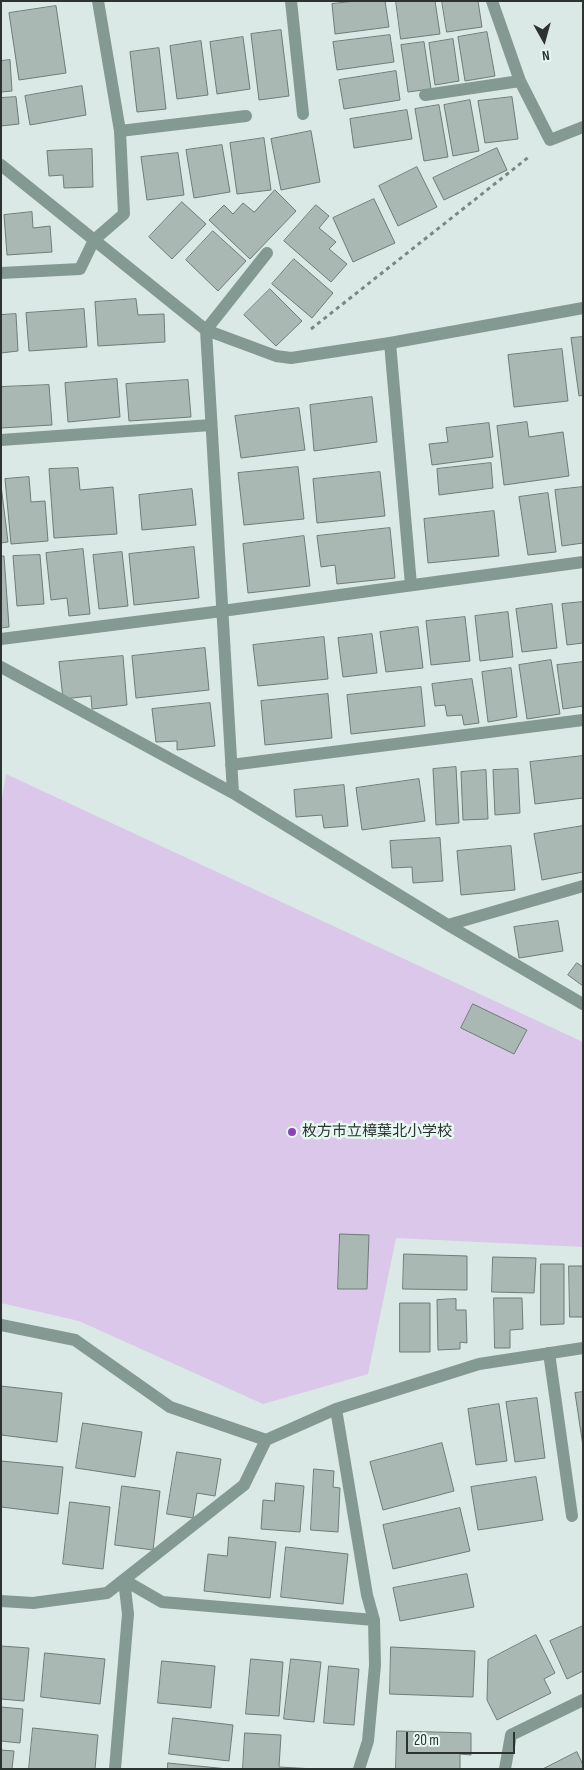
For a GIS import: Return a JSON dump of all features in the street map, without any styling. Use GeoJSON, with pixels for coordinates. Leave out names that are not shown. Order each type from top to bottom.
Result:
{"type":"FeatureCollection","features":[{"type":"Feature","properties":{"kind":"street"},"geometry":{"type":"LineString","coordinates":[[1,273],[80,269],[94,240],[124,214],[120,131],[98,1]]}},
{"type":"Feature","properties":{"kind":"street"},"geometry":{"type":"LineString","coordinates":[[291,1],[303,114]]}},
{"type":"Feature","properties":{"kind":"street"},"geometry":{"type":"LineString","coordinates":[[492,1],[520,81],[550,140],[583,127]]}},
{"type":"Feature","properties":{"kind":"street"},"geometry":{"type":"LineString","coordinates":[[425,95],[520,81]]}},
{"type":"Feature","properties":{"kind":"street"},"geometry":{"type":"LineString","coordinates":[[120,131],[246,116]]}},
{"type":"Feature","properties":{"kind":"street"},"geometry":{"type":"LineString","coordinates":[[1,165],[206,330],[276,356],[291,358],[390,343],[583,308]]}},
{"type":"Feature","properties":{"kind":"street"},"geometry":{"type":"LineString","coordinates":[[232,793],[206,330],[268,253]]}},
{"type":"Feature","properties":{"kind":"street"},"geometry":{"type":"LineString","coordinates":[[390,343],[410,585]]}},
{"type":"Feature","properties":{"kind":"street"},"geometry":{"type":"LineString","coordinates":[[1,440],[211,425]]}},
{"type":"Feature","properties":{"kind":"street"},"geometry":{"type":"LineString","coordinates":[[1,639],[222,612],[583,562]]}},
{"type":"Feature","properties":{"kind":"street"},"geometry":{"type":"LineString","coordinates":[[1,667],[232,793],[583,1004]]}},
{"type":"Feature","properties":{"kind":"street"},"geometry":{"type":"LineString","coordinates":[[231,765],[583,720]]}},
{"type":"Feature","properties":{"kind":"street"},"geometry":{"type":"LineString","coordinates":[[448,924],[583,886]]}},
{"type":"Feature","properties":{"kind":"street"},"geometry":{"type":"LineString","coordinates":[[1,1325],[75,1340],[170,1406],[266,1440]]}},
{"type":"Feature","properties":{"kind":"street"},"geometry":{"type":"LineString","coordinates":[[1,1601],[33,1603],[107,1594],[244,1485],[266,1440],[336,1409],[479,1364],[583,1348]]}},
{"type":"Feature","properties":{"kind":"street"},"geometry":{"type":"LineString","coordinates":[[549,1353],[572,1516]]}},
{"type":"Feature","properties":{"kind":"street"},"geometry":{"type":"LineString","coordinates":[[336,1409],[367,1596],[374,1620],[374,1665],[368,1741],[359,1769]]}},
{"type":"Feature","properties":{"kind":"street"},"geometry":{"type":"LineString","coordinates":[[124,1580],[162,1602],[374,1620]]}},
{"type":"Feature","properties":{"kind":"street"},"geometry":{"type":"LineString","coordinates":[[115,1769],[128,1614],[124,1580]]}},
{"type":"Feature","properties":{"kind":"street"},"geometry":{"type":"LineString","coordinates":[[504,1769],[511,1735],[583,1700]]}},
{"type":"Feature","properties":{"kind":"path"},"geometry":{"type":"LineString","coordinates":[[276,356],[550,140]]}},
{"type":"Feature","properties":{"kind":"shaded area","name":"枚方市立樟葉北小学校"},"geometry":{"type":"Polygon","coordinates":[[[6,774],[583,1042],[583,1247],[396,1238],[368,1374],[263,1404],[79,1321],[1,1303],[1,804],[6,774]]]}},
{"type":"Feature","properties":{"kind":"building"},"geometry":{"type":"Polygon","coordinates":[[[356,1],[385,1],[389,27],[335,34],[332,4],[356,1]]]}},
{"type":"Feature","properties":{"kind":"building"},"geometry":{"type":"Polygon","coordinates":[[[396,1],[435,1],[440,34],[401,39],[396,1]]]}},
{"type":"Feature","properties":{"kind":"building"},"geometry":{"type":"Polygon","coordinates":[[[442,1],[478,1],[482,27],[447,32],[442,1]]]}},
{"type":"Feature","properties":{"kind":"building"},"geometry":{"type":"Polygon","coordinates":[[[56,6],[66,73],[19,80],[9,13],[56,6]]]}},
{"type":"Feature","properties":{"kind":"building"},"geometry":{"type":"Polygon","coordinates":[[[281,30],[289,96],[259,100],[251,34],[281,30]]]}},
{"type":"Feature","properties":{"kind":"building"},"geometry":{"type":"Polygon","coordinates":[[[487,32],[495,76],[465,81],[458,37],[487,32]]]}},
{"type":"Feature","properties":{"kind":"building"},"geometry":{"type":"Polygon","coordinates":[[[390,35],[394,62],[337,70],[333,42],[390,35]]]}},
{"type":"Feature","properties":{"kind":"building"},"geometry":{"type":"Polygon","coordinates":[[[243,37],[250,89],[217,94],[210,42],[243,37]]]}},
{"type":"Feature","properties":{"kind":"building"},"geometry":{"type":"Polygon","coordinates":[[[453,39],[459,81],[435,85],[429,43],[453,39]]]}},
{"type":"Feature","properties":{"kind":"building"},"geometry":{"type":"Polygon","coordinates":[[[201,41],[208,95],[177,99],[170,46],[201,41]]]}},
{"type":"Feature","properties":{"kind":"building"},"geometry":{"type":"Polygon","coordinates":[[[424,42],[431,89],[408,92],[401,45],[424,42]]]}},
{"type":"Feature","properties":{"kind":"building"},"geometry":{"type":"Polygon","coordinates":[[[159,48],[166,109],[137,112],[130,52],[159,48]]]}},
{"type":"Feature","properties":{"kind":"building"},"geometry":{"type":"Polygon","coordinates":[[[10,60],[12,91],[1,92],[1,61],[10,60]]]}},
{"type":"Feature","properties":{"kind":"building"},"geometry":{"type":"Polygon","coordinates":[[[396,71],[400,100],[344,109],[339,80],[396,71]]]}},
{"type":"Feature","properties":{"kind":"building"},"geometry":{"type":"Polygon","coordinates":[[[82,86],[86,115],[30,125],[25,96],[82,86]]]}},
{"type":"Feature","properties":{"kind":"building"},"geometry":{"type":"Polygon","coordinates":[[[16,97],[19,124],[1,126],[1,98],[16,97]]]}},
{"type":"Feature","properties":{"kind":"building"},"geometry":{"type":"Polygon","coordinates":[[[512,97],[518,139],[485,143],[478,101],[512,97]]]}},
{"type":"Feature","properties":{"kind":"building"},"geometry":{"type":"Polygon","coordinates":[[[470,100],[479,151],[453,156],[444,105],[470,100]]]}},
{"type":"Feature","properties":{"kind":"building"},"geometry":{"type":"Polygon","coordinates":[[[439,105],[448,157],[424,161],[415,109],[439,105]]]}},
{"type":"Feature","properties":{"kind":"building"},"geometry":{"type":"Polygon","coordinates":[[[407,110],[412,139],[354,148],[350,119],[407,110]]]}},
{"type":"Feature","properties":{"kind":"building"},"geometry":{"type":"Polygon","coordinates":[[[311,131],[320,182],[281,190],[271,139],[311,131]]]}},
{"type":"Feature","properties":{"kind":"building"},"geometry":{"type":"Polygon","coordinates":[[[264,138],[271,190],[237,194],[230,143],[264,138]]]}},
{"type":"Feature","properties":{"kind":"building"},"geometry":{"type":"Polygon","coordinates":[[[222,145],[230,192],[194,198],[186,150],[222,145]]]}},
{"type":"Feature","properties":{"kind":"building"},"geometry":{"type":"Polygon","coordinates":[[[497,148],[507,170],[444,200],[433,178],[497,148]]]}},
{"type":"Feature","properties":{"kind":"building"},"geometry":{"type":"Polygon","coordinates":[[[92,149],[93,187],[64,188],[63,175],[49,176],[47,151],[92,149]]]}},
{"type":"Feature","properties":{"kind":"building"},"geometry":{"type":"Polygon","coordinates":[[[178,153],[184,195],[147,200],[141,157],[178,153]]]}},
{"type":"Feature","properties":{"kind":"building"},"geometry":{"type":"Polygon","coordinates":[[[417,167],[437,207],[398,226],[379,186],[417,167]]]}},
{"type":"Feature","properties":{"kind":"building"},"geometry":{"type":"Polygon","coordinates":[[[275,190],[296,211],[250,259],[209,220],[224,205],[233,214],[243,203],[254,212],[275,190]]]}},
{"type":"Feature","properties":{"kind":"building"},"geometry":{"type":"Polygon","coordinates":[[[374,199],[395,243],[353,262],[333,218],[374,199]]]}},
{"type":"Feature","properties":{"kind":"building"},"geometry":{"type":"Polygon","coordinates":[[[182,202],[206,224],[172,259],[149,237],[182,202]]]}},
{"type":"Feature","properties":{"kind":"building"},"geometry":{"type":"Polygon","coordinates":[[[316,205],[329,216],[319,228],[336,242],[329,249],[347,264],[331,282],[284,241],[316,205]]]}},
{"type":"Feature","properties":{"kind":"building"},"geometry":{"type":"Polygon","coordinates":[[[32,212],[33,228],[50,226],[52,252],[7,255],[4,215],[32,212]]]}},
{"type":"Feature","properties":{"kind":"building"},"geometry":{"type":"Polygon","coordinates":[[[213,231],[246,261],[218,291],[186,260],[213,231]]]}},
{"type":"Feature","properties":{"kind":"building"},"geometry":{"type":"Polygon","coordinates":[[[294,259],[333,293],[312,318],[272,284],[294,259]]]}},
{"type":"Feature","properties":{"kind":"building"},"geometry":{"type":"Polygon","coordinates":[[[270,289],[302,321],[276,346],[244,315],[270,289]]]}},
{"type":"Feature","properties":{"kind":"building"},"geometry":{"type":"Polygon","coordinates":[[[136,299],[138,315],[164,314],[165,342],[98,346],[95,302],[136,299]]]}},
{"type":"Feature","properties":{"kind":"building"},"geometry":{"type":"Polygon","coordinates":[[[84,309],[87,347],[29,351],[26,313],[84,309]]]}},
{"type":"Feature","properties":{"kind":"building"},"geometry":{"type":"Polygon","coordinates":[[[16,314],[18,351],[1,353],[1,315],[16,314]]]}},
{"type":"Feature","properties":{"kind":"building"},"geometry":{"type":"Polygon","coordinates":[[[583,337],[583,395],[579,396],[571,338],[583,337]]]}},
{"type":"Feature","properties":{"kind":"building"},"geometry":{"type":"Polygon","coordinates":[[[562,349],[568,401],[514,407],[508,355],[562,349]]]}},
{"type":"Feature","properties":{"kind":"building"},"geometry":{"type":"Polygon","coordinates":[[[117,379],[120,417],[68,422],[65,383],[117,379]]]}},
{"type":"Feature","properties":{"kind":"building"},"geometry":{"type":"Polygon","coordinates":[[[188,380],[191,417],[129,421],[126,384],[188,380]]]}},
{"type":"Feature","properties":{"kind":"building"},"geometry":{"type":"Polygon","coordinates":[[[49,385],[52,425],[1,428],[1,387],[49,385]]]}},
{"type":"Feature","properties":{"kind":"building"},"geometry":{"type":"Polygon","coordinates":[[[372,397],[377,442],[314,451],[310,405],[372,397]]]}},
{"type":"Feature","properties":{"kind":"building"},"geometry":{"type":"Polygon","coordinates":[[[299,408],[305,450],[241,458],[235,416],[299,408]]]}},
{"type":"Feature","properties":{"kind":"building"},"geometry":{"type":"Polygon","coordinates":[[[527,422],[529,437],[563,432],[569,476],[504,485],[497,426],[527,422]]]}},
{"type":"Feature","properties":{"kind":"building"},"geometry":{"type":"Polygon","coordinates":[[[489,423],[493,457],[432,465],[429,444],[448,442],[446,428],[489,423]]]}},
{"type":"Feature","properties":{"kind":"building"},"geometry":{"type":"Polygon","coordinates":[[[491,463],[493,488],[439,495],[437,469],[491,463]]]}},
{"type":"Feature","properties":{"kind":"building"},"geometry":{"type":"Polygon","coordinates":[[[298,467],[304,519],[244,525],[238,473],[298,467]]]}},
{"type":"Feature","properties":{"kind":"building"},"geometry":{"type":"Polygon","coordinates":[[[78,468],[80,490],[113,487],[117,534],[54,538],[49,469],[78,468]]]}},
{"type":"Feature","properties":{"kind":"building"},"geometry":{"type":"Polygon","coordinates":[[[380,472],[385,516],[317,523],[313,479],[380,472]]]}},
{"type":"Feature","properties":{"kind":"building"},"geometry":{"type":"Polygon","coordinates":[[[29,477],[31,502],[45,501],[48,541],[11,544],[5,479],[29,477]]]}},
{"type":"Feature","properties":{"kind":"building"},"geometry":{"type":"Polygon","coordinates":[[[1,485],[8,542],[1,543],[1,485]]]}},
{"type":"Feature","properties":{"kind":"building"},"geometry":{"type":"Polygon","coordinates":[[[583,487],[583,543],[562,546],[555,490],[583,487]]]}},
{"type":"Feature","properties":{"kind":"building"},"geometry":{"type":"Polygon","coordinates":[[[192,489],[196,525],[142,530],[139,495],[192,489]]]}},
{"type":"Feature","properties":{"kind":"building"},"geometry":{"type":"Polygon","coordinates":[[[548,493],[556,552],[528,555],[519,497],[548,493]]]}},
{"type":"Feature","properties":{"kind":"building"},"geometry":{"type":"Polygon","coordinates":[[[494,511],[499,556],[428,563],[424,519],[494,511]]]}},
{"type":"Feature","properties":{"kind":"building"},"geometry":{"type":"Polygon","coordinates":[[[390,528],[395,578],[337,584],[335,565],[321,567],[317,536],[390,528]]]}},
{"type":"Feature","properties":{"kind":"building"},"geometry":{"type":"Polygon","coordinates":[[[304,536],[310,586],[248,593],[243,544],[304,536]]]}},
{"type":"Feature","properties":{"kind":"building"},"geometry":{"type":"Polygon","coordinates":[[[194,547],[199,598],[134,605],[129,554],[194,547]]]}},
{"type":"Feature","properties":{"kind":"building"},"geometry":{"type":"Polygon","coordinates":[[[83,549],[90,614],[69,616],[67,598],[51,600],[46,553],[83,549]]]}},
{"type":"Feature","properties":{"kind":"building"},"geometry":{"type":"Polygon","coordinates":[[[122,552],[128,606],[99,609],[93,555],[122,552]]]}},
{"type":"Feature","properties":{"kind":"building"},"geometry":{"type":"Polygon","coordinates":[[[40,555],[44,604],[17,606],[13,556],[40,555]]]}},
{"type":"Feature","properties":{"kind":"building"},"geometry":{"type":"Polygon","coordinates":[[[1,556],[4,556],[9,627],[1,628],[1,556]]]}},
{"type":"Feature","properties":{"kind":"building"},"geometry":{"type":"Polygon","coordinates":[[[583,602],[583,643],[567,645],[562,604],[583,602]]]}},
{"type":"Feature","properties":{"kind":"building"},"geometry":{"type":"Polygon","coordinates":[[[552,604],[557,648],[522,652],[516,609],[552,604]]]}},
{"type":"Feature","properties":{"kind":"building"},"geometry":{"type":"Polygon","coordinates":[[[508,612],[513,657],[480,661],[475,616],[508,612]]]}},
{"type":"Feature","properties":{"kind":"building"},"geometry":{"type":"Polygon","coordinates":[[[465,617],[470,661],[431,665],[426,621],[465,617]]]}},
{"type":"Feature","properties":{"kind":"building"},"geometry":{"type":"Polygon","coordinates":[[[418,627],[423,668],[386,672],[380,632],[418,627]]]}},
{"type":"Feature","properties":{"kind":"building"},"geometry":{"type":"Polygon","coordinates":[[[372,634],[377,673],[343,677],[338,638],[372,634]]]}},
{"type":"Feature","properties":{"kind":"building"},"geometry":{"type":"Polygon","coordinates":[[[324,637],[328,679],[258,686],[253,645],[324,637]]]}},
{"type":"Feature","properties":{"kind":"building"},"geometry":{"type":"Polygon","coordinates":[[[205,648],[209,690],[136,698],[132,656],[205,648]]]}},
{"type":"Feature","properties":{"kind":"building"},"geometry":{"type":"Polygon","coordinates":[[[123,656],[127,705],[92,709],[91,696],[63,699],[59,662],[123,656]]]}},
{"type":"Feature","properties":{"kind":"building"},"geometry":{"type":"Polygon","coordinates":[[[551,660],[560,714],[527,719],[519,665],[551,660]]]}},
{"type":"Feature","properties":{"kind":"building"},"geometry":{"type":"Polygon","coordinates":[[[583,662],[583,706],[563,709],[557,665],[583,662]]]}},
{"type":"Feature","properties":{"kind":"building"},"geometry":{"type":"Polygon","coordinates":[[[511,668],[517,717],[488,722],[482,672],[511,668]]]}},
{"type":"Feature","properties":{"kind":"building"},"geometry":{"type":"Polygon","coordinates":[[[472,679],[479,723],[464,725],[462,715],[447,716],[445,705],[435,706],[432,684],[472,679]]]}},
{"type":"Feature","properties":{"kind":"building"},"geometry":{"type":"Polygon","coordinates":[[[421,687],[425,726],[351,734],[347,695],[421,687]]]}},
{"type":"Feature","properties":{"kind":"building"},"geometry":{"type":"Polygon","coordinates":[[[328,694],[332,738],[265,745],[261,701],[328,694]]]}},
{"type":"Feature","properties":{"kind":"building"},"geometry":{"type":"Polygon","coordinates":[[[210,703],[215,746],[177,750],[177,741],[156,742],[152,709],[210,703]]]}},
{"type":"Feature","properties":{"kind":"building"},"geometry":{"type":"Polygon","coordinates":[[[583,756],[583,798],[535,804],[530,762],[583,756]]]}},
{"type":"Feature","properties":{"kind":"building"},"geometry":{"type":"Polygon","coordinates":[[[456,767],[459,823],[436,825],[433,769],[456,767]]]}},
{"type":"Feature","properties":{"kind":"building"},"geometry":{"type":"Polygon","coordinates":[[[518,769],[520,813],[495,815],[493,770],[518,769]]]}},
{"type":"Feature","properties":{"kind":"building"},"geometry":{"type":"Polygon","coordinates":[[[486,770],[488,819],[463,820],[461,772],[486,770]]]}},
{"type":"Feature","properties":{"kind":"building"},"geometry":{"type":"Polygon","coordinates":[[[419,779],[425,821],[362,830],[356,788],[419,779]]]}},
{"type":"Feature","properties":{"kind":"building"},"geometry":{"type":"Polygon","coordinates":[[[344,785],[348,826],[324,828],[322,815],[296,817],[294,790],[344,785]]]}},
{"type":"Feature","properties":{"kind":"building"},"geometry":{"type":"Polygon","coordinates":[[[583,826],[583,872],[542,880],[534,834],[583,826]]]}},
{"type":"Feature","properties":{"kind":"building"},"geometry":{"type":"Polygon","coordinates":[[[440,838],[443,881],[413,883],[412,867],[392,868],[390,841],[440,838]]]}},
{"type":"Feature","properties":{"kind":"building"},"geometry":{"type":"Polygon","coordinates":[[[511,846],[515,890],[461,895],[457,851],[511,846]]]}},
{"type":"Feature","properties":{"kind":"building"},"geometry":{"type":"Polygon","coordinates":[[[558,921],[563,951],[519,958],[514,927],[558,921]]]}},
{"type":"Feature","properties":{"kind":"building"},"geometry":{"type":"Polygon","coordinates":[[[577,963],[583,967],[583,986],[568,975],[577,963]]]}},
{"type":"Feature","properties":{"kind":"building"},"geometry":{"type":"Polygon","coordinates":[[[473,1004],[527,1030],[514,1054],[461,1028],[473,1004]]]}},
{"type":"Feature","properties":{"kind":"building"},"geometry":{"type":"Polygon","coordinates":[[[340,1234],[369,1235],[367,1289],[338,1289],[340,1234]]]}},
{"type":"Feature","properties":{"kind":"building"},"geometry":{"type":"Polygon","coordinates":[[[404,1254],[467,1256],[467,1290],[403,1289],[404,1254]]]}},
{"type":"Feature","properties":{"kind":"building"},"geometry":{"type":"Polygon","coordinates":[[[493,1257],[536,1258],[534,1293],[492,1292],[493,1257]]]}},
{"type":"Feature","properties":{"kind":"building"},"geometry":{"type":"Polygon","coordinates":[[[541,1264],[564,1264],[564,1324],[541,1325],[541,1264]]]}},
{"type":"Feature","properties":{"kind":"building"},"geometry":{"type":"Polygon","coordinates":[[[569,1266],[583,1266],[583,1317],[570,1317],[569,1266]]]}},
{"type":"Feature","properties":{"kind":"building"},"geometry":{"type":"Polygon","coordinates":[[[494,1298],[522,1298],[523,1329],[510,1330],[510,1348],[495,1348],[494,1298]]]}},
{"type":"Feature","properties":{"kind":"building"},"geometry":{"type":"Polygon","coordinates":[[[456,1299],[456,1310],[466,1310],[467,1343],[460,1342],[460,1349],[438,1350],[437,1300],[456,1299]]]}},
{"type":"Feature","properties":{"kind":"building"},"geometry":{"type":"Polygon","coordinates":[[[400,1303],[430,1303],[430,1352],[400,1352],[400,1303]]]}},
{"type":"Feature","properties":{"kind":"building"},"geometry":{"type":"Polygon","coordinates":[[[1,1386],[62,1393],[57,1442],[1,1435],[1,1386]]]}},
{"type":"Feature","properties":{"kind":"building"},"geometry":{"type":"Polygon","coordinates":[[[583,1392],[583,1446],[575,1393],[583,1392]]]}},
{"type":"Feature","properties":{"kind":"building"},"geometry":{"type":"Polygon","coordinates":[[[537,1398],[545,1458],[515,1462],[506,1402],[537,1398]]]}},
{"type":"Feature","properties":{"kind":"building"},"geometry":{"type":"Polygon","coordinates":[[[499,1404],[507,1461],[476,1465],[468,1409],[499,1404]]]}},
{"type":"Feature","properties":{"kind":"building"},"geometry":{"type":"Polygon","coordinates":[[[83,1423],[142,1432],[135,1477],[76,1468],[83,1423]]]}},
{"type":"Feature","properties":{"kind":"building"},"geometry":{"type":"Polygon","coordinates":[[[442,1443],[454,1491],[383,1510],[370,1462],[442,1443]]]}},
{"type":"Feature","properties":{"kind":"building"},"geometry":{"type":"Polygon","coordinates":[[[177,1452],[221,1459],[215,1496],[197,1493],[193,1518],[167,1514],[177,1452]]]}},
{"type":"Feature","properties":{"kind":"building"},"geometry":{"type":"Polygon","coordinates":[[[1,1461],[63,1467],[58,1514],[1,1507],[1,1461]]]}},
{"type":"Feature","properties":{"kind":"building"},"geometry":{"type":"Polygon","coordinates":[[[314,1469],[334,1471],[333,1487],[340,1488],[338,1532],[311,1530],[314,1469]]]}},
{"type":"Feature","properties":{"kind":"building"},"geometry":{"type":"Polygon","coordinates":[[[536,1477],[543,1520],[478,1530],[471,1487],[536,1477]]]}},
{"type":"Feature","properties":{"kind":"building"},"geometry":{"type":"Polygon","coordinates":[[[276,1483],[304,1486],[300,1532],[261,1529],[263,1500],[274,1501],[276,1483]]]}},
{"type":"Feature","properties":{"kind":"building"},"geometry":{"type":"Polygon","coordinates":[[[122,1486],[160,1491],[153,1550],[115,1545],[122,1486]]]}},
{"type":"Feature","properties":{"kind":"building"},"geometry":{"type":"Polygon","coordinates":[[[70,1502],[110,1507],[103,1569],[63,1564],[70,1502]]]}},
{"type":"Feature","properties":{"kind":"building"},"geometry":{"type":"Polygon","coordinates":[[[460,1508],[470,1551],[393,1569],[383,1525],[460,1508]]]}},
{"type":"Feature","properties":{"kind":"building"},"geometry":{"type":"Polygon","coordinates":[[[229,1537],[276,1542],[270,1598],[204,1591],[208,1554],[227,1556],[229,1537]]]}},
{"type":"Feature","properties":{"kind":"building"},"geometry":{"type":"Polygon","coordinates":[[[286,1547],[348,1554],[343,1604],[281,1597],[286,1547]]]}},
{"type":"Feature","properties":{"kind":"building"},"geometry":{"type":"Polygon","coordinates":[[[467,1574],[474,1607],[400,1621],[393,1588],[467,1574]]]}},
{"type":"Feature","properties":{"kind":"building"},"geometry":{"type":"Polygon","coordinates":[[[583,1626],[583,1671],[567,1679],[550,1641],[583,1626]]]}},
{"type":"Feature","properties":{"kind":"building"},"geometry":{"type":"Polygon","coordinates":[[[536,1635],[555,1673],[544,1679],[551,1693],[497,1720],[487,1700],[488,1660],[536,1635]]]}},
{"type":"Feature","properties":{"kind":"building"},"geometry":{"type":"Polygon","coordinates":[[[1,1646],[29,1648],[24,1701],[1,1699],[1,1646]]]}},
{"type":"Feature","properties":{"kind":"building"},"geometry":{"type":"Polygon","coordinates":[[[391,1647],[475,1651],[473,1697],[390,1694],[391,1647]]]}},
{"type":"Feature","properties":{"kind":"building"},"geometry":{"type":"Polygon","coordinates":[[[45,1653],[105,1659],[100,1704],[41,1697],[45,1653]]]}},
{"type":"Feature","properties":{"kind":"building"},"geometry":{"type":"Polygon","coordinates":[[[251,1659],[283,1662],[279,1716],[246,1714],[251,1659]]]}},
{"type":"Feature","properties":{"kind":"building"},"geometry":{"type":"Polygon","coordinates":[[[291,1659],[321,1662],[314,1722],[284,1719],[291,1659]]]}},
{"type":"Feature","properties":{"kind":"building"},"geometry":{"type":"Polygon","coordinates":[[[162,1661],[215,1666],[211,1708],[158,1703],[162,1661]]]}},
{"type":"Feature","properties":{"kind":"building"},"geometry":{"type":"Polygon","coordinates":[[[329,1666],[359,1669],[354,1725],[324,1723],[329,1666]]]}},
{"type":"Feature","properties":{"kind":"building"},"geometry":{"type":"Polygon","coordinates":[[[1,1707],[23,1709],[20,1743],[1,1741],[1,1707]]]}},
{"type":"Feature","properties":{"kind":"building"},"geometry":{"type":"Polygon","coordinates":[[[173,1718],[233,1725],[229,1761],[169,1754],[173,1718]]]}},
{"type":"Feature","properties":{"kind":"building"},"geometry":{"type":"Polygon","coordinates":[[[33,1728],[98,1735],[95,1769],[29,1769],[33,1728]]]}},
{"type":"Feature","properties":{"kind":"building"},"geometry":{"type":"Polygon","coordinates":[[[397,1731],[471,1733],[471,1755],[460,1754],[460,1769],[396,1769],[397,1731]]]}},
{"type":"Feature","properties":{"kind":"building"},"geometry":{"type":"Polygon","coordinates":[[[245,1733],[281,1735],[279,1767],[315,1769],[243,1769],[245,1733]]]}},
{"type":"Feature","properties":{"kind":"building"},"geometry":{"type":"Polygon","coordinates":[[[1,1750],[14,1751],[12,1769],[1,1769],[1,1750]]]}},
{"type":"Feature","properties":{"kind":"building"},"geometry":{"type":"Polygon","coordinates":[[[577,1752],[583,1769],[543,1769],[577,1752]]]}},
{"type":"Feature","properties":{"kind":"building"},"geometry":{"type":"Polygon","coordinates":[[[168,1763],[228,1769],[168,1769],[168,1763]]]}},
{"type":"Feature","properties":{"kind":"place","name":"枚方市立樟葉北小学校"},"geometry":{"type":"Point","coordinates":[292,1132]}}]}
